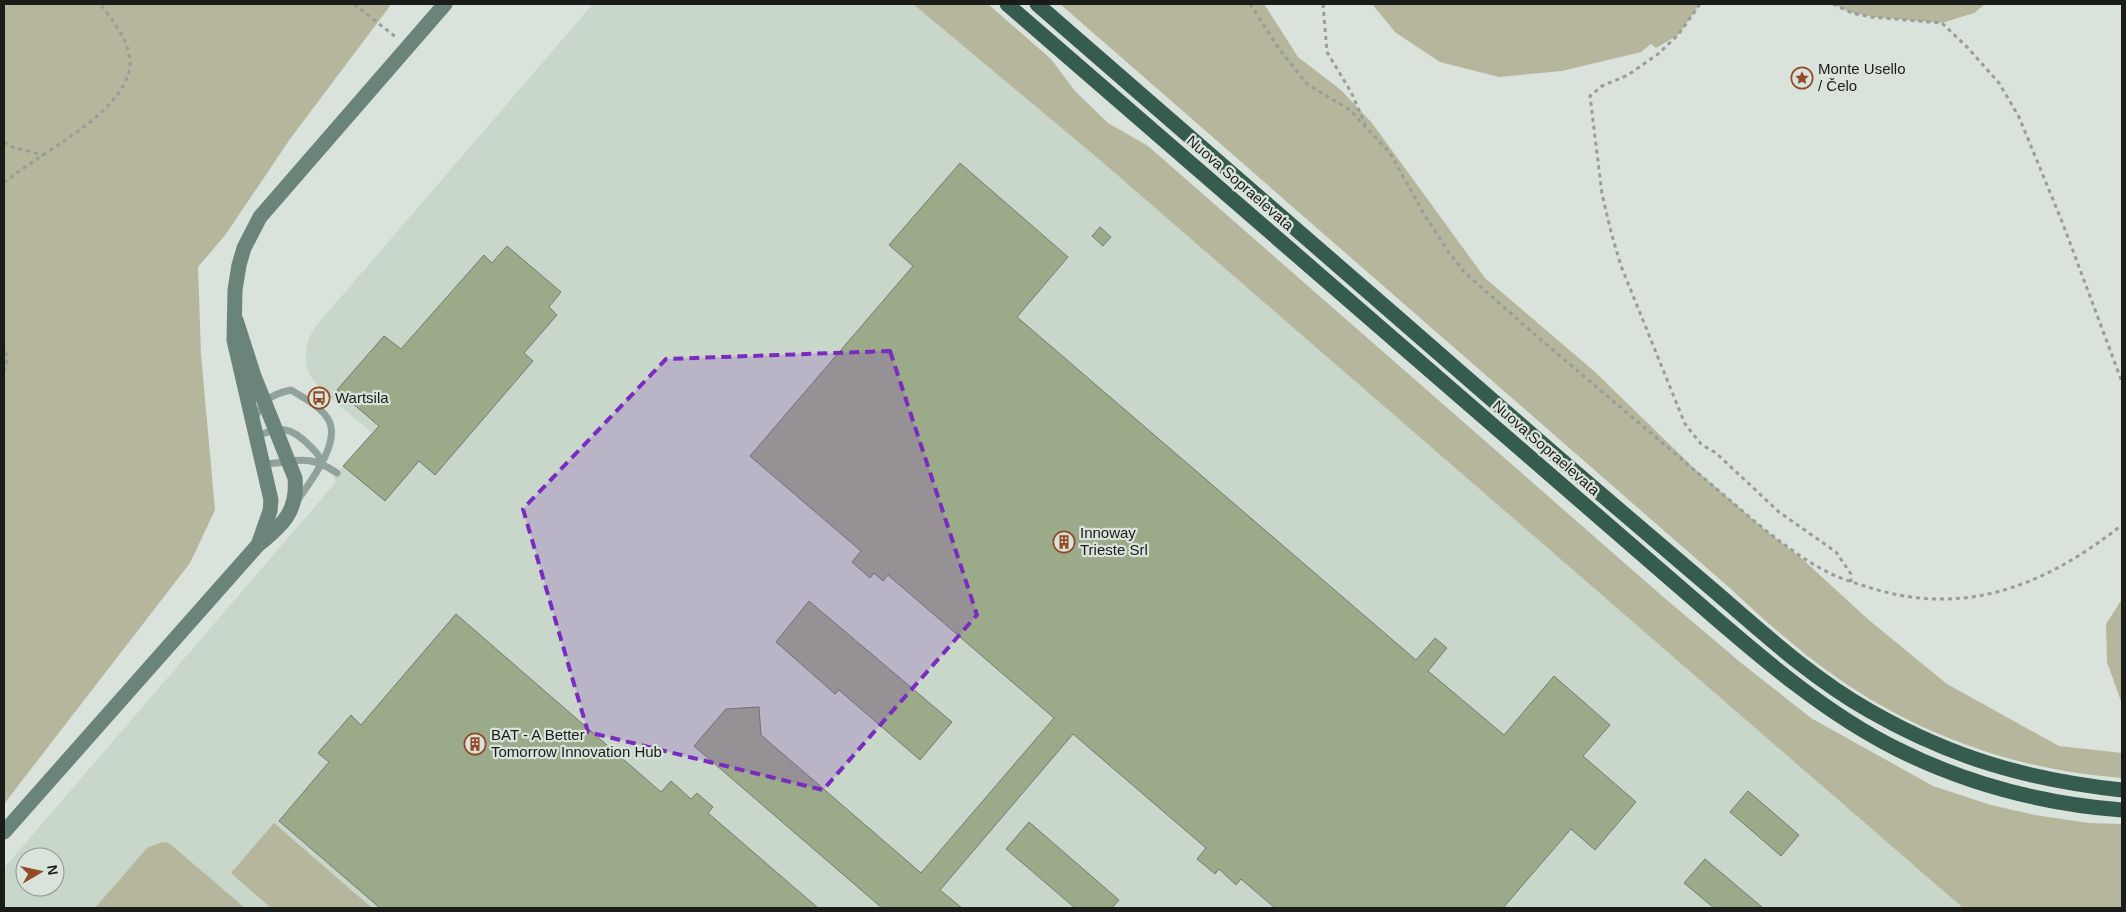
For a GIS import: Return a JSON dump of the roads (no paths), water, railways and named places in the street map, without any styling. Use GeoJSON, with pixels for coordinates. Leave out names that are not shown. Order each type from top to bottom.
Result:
{"type":"FeatureCollection","features":[{"type":"Feature","properties":{"kind":"highway","name":"Nuova Sopraelevata"},"geometry":{"type":"LineString","coordinates":[[1007,4],[1720,622],[1816,699],[1897,749],[1985,784],[2031,797],[2076,806],[2122,810]]}},
{"type":"Feature","properties":{"kind":"highway","name":"Nuova Sopraelevata"},"geometry":{"type":"LineString","coordinates":[[1037,4],[1643,531],[1752,624],[1827,682],[1866,709],[1946,750],[1990,766],[2035,777],[2079,786],[2122,790]]}},
{"type":"Feature","properties":{"kind":"street"},"geometry":{"type":"LineString","coordinates":[[258,545],[270,511],[271,500],[234,340],[236,320],[235,290],[244,248],[260,217],[445,4]]}},
{"type":"Feature","properties":{"kind":"street"},"geometry":{"type":"LineString","coordinates":[[4,832],[258,545],[278,530],[293,507],[296,494],[295,478],[264,401],[236,320]]}},
{"type":"Feature","properties":{"kind":"lane"},"geometry":{"type":"LineString","coordinates":[[293,507],[322,463],[331,435],[331,426],[327,418],[312,403],[292,390],[274,394],[264,401],[254,431],[264,433],[288,429],[300,435],[321,457],[322,463]]}},
{"type":"Feature","properties":{"kind":"lane"},"geometry":{"type":"LineString","coordinates":[[263,464],[301,459],[322,463],[337,473]]}},
{"type":"Feature","properties":{"kind":"place","name":"Monte Usello / Čelo"},"geometry":{"type":"Point","coordinates":[1802,78]}},
{"type":"Feature","properties":{"kind":"place","name":"Wartsila"},"geometry":{"type":"Point","coordinates":[319,398]}},
{"type":"Feature","properties":{"kind":"place","name":"Innoway Trieste Srl"},"geometry":{"type":"Point","coordinates":[1064,542]}},
{"type":"Feature","properties":{"kind":"place","name":"BAT - A Better Tomorrow Innovation Hub"},"geometry":{"type":"Point","coordinates":[475,744]}}]}
